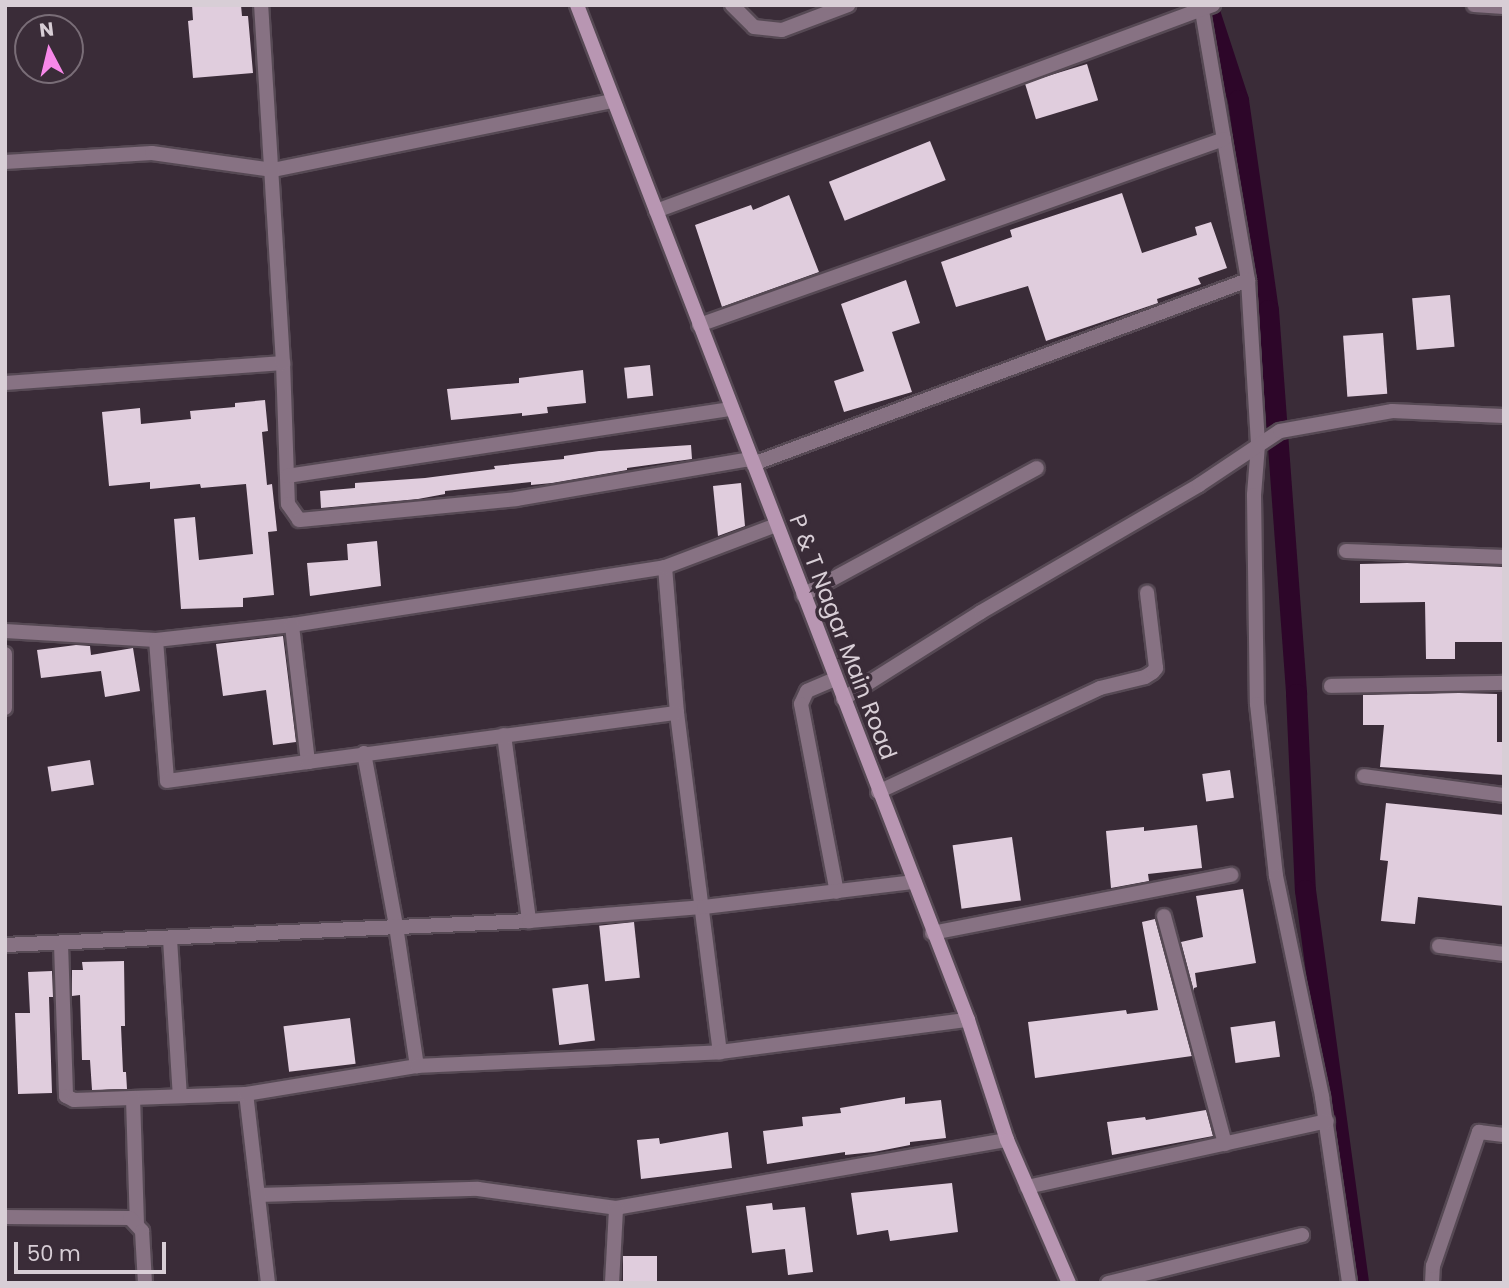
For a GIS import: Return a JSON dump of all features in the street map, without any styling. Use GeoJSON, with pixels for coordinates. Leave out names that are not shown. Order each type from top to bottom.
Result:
{"type":"FeatureCollection","features":[{"type":"Feature","properties":{"kind":"main road","name":"P & T Nagar Main Road"},"geometry":{"type":"LineString","coordinates":[[577,5],[878,792],[915,882],[932,933],[968,1020],[1007,1140],[1069,1283]]}},
{"type":"Feature","properties":{"kind":"street"},"geometry":{"type":"LineString","coordinates":[[261,5],[273,170],[288,504],[293,515],[307,521],[516,499],[752,461],[1248,280]]}},
{"type":"Feature","properties":{"kind":"street"},"geometry":{"type":"LineString","coordinates":[[732,5],[754,27],[782,30],[848,5]]}},
{"type":"Feature","properties":{"kind":"street"},"geometry":{"type":"LineString","coordinates":[[1474,5],[1504,7]]}},
{"type":"Feature","properties":{"kind":"street"},"geometry":{"type":"LineString","coordinates":[[656,211],[1205,7],[1248,280],[1259,445],[1254,495],[1256,704],[1276,876],[1326,1121],[1349,1283]]}},
{"type":"Feature","properties":{"kind":"street"},"geometry":{"type":"LineString","coordinates":[[5,162],[152,153],[273,170],[613,101]]}},
{"type":"Feature","properties":{"kind":"street"},"geometry":{"type":"LineString","coordinates":[[699,325],[1224,139]]}},
{"type":"Feature","properties":{"kind":"street"},"geometry":{"type":"LineString","coordinates":[[5,383],[283,363]]}},
{"type":"Feature","properties":{"kind":"street"},"geometry":{"type":"LineString","coordinates":[[287,476],[731,409]]}},
{"type":"Feature","properties":{"kind":"street"},"geometry":{"type":"LineString","coordinates":[[843,699],[981,612],[1199,485],[1280,431],[1392,411],[1504,416]]}},
{"type":"Feature","properties":{"kind":"street"},"geometry":{"type":"LineString","coordinates":[[803,595],[1037,468]]}},
{"type":"Feature","properties":{"kind":"street"},"geometry":{"type":"LineString","coordinates":[[5,631],[156,640],[292,625],[665,567],[776,525]]}},
{"type":"Feature","properties":{"kind":"street"},"geometry":{"type":"LineString","coordinates":[[1346,551],[1504,557]]}},
{"type":"Feature","properties":{"kind":"street"},"geometry":{"type":"LineString","coordinates":[[665,567],[677,713],[704,907],[720,1052]]}},
{"type":"Feature","properties":{"kind":"street"},"geometry":{"type":"LineString","coordinates":[[878,792],[1100,688],[1153,672],[1156,668],[1147,593]]}},
{"type":"Feature","properties":{"kind":"street"},"geometry":{"type":"LineString","coordinates":[[292,625],[309,762]]}},
{"type":"Feature","properties":{"kind":"street"},"geometry":{"type":"LineString","coordinates":[[156,640],[167,781],[677,713]]}},
{"type":"Feature","properties":{"kind":"street"},"geometry":{"type":"LineString","coordinates":[[5,654],[5,708]]}},
{"type":"Feature","properties":{"kind":"street"},"geometry":{"type":"LineString","coordinates":[[835,679],[807,691],[802,704],[837,892]]}},
{"type":"Feature","properties":{"kind":"street"},"geometry":{"type":"LineString","coordinates":[[1331,686],[1504,683]]}},
{"type":"Feature","properties":{"kind":"street"},"geometry":{"type":"LineString","coordinates":[[504,735],[529,921]]}},
{"type":"Feature","properties":{"kind":"street"},"geometry":{"type":"LineString","coordinates":[[364,753],[396,926],[416,1066]]}},
{"type":"Feature","properties":{"kind":"street"},"geometry":{"type":"LineString","coordinates":[[1364,776],[1504,795]]}},
{"type":"Feature","properties":{"kind":"street"},"geometry":{"type":"LineString","coordinates":[[932,933],[1231,874]]}},
{"type":"Feature","properties":{"kind":"street"},"geometry":{"type":"LineString","coordinates":[[5,945],[529,921],[704,907],[915,882]]}},
{"type":"Feature","properties":{"kind":"street"},"geometry":{"type":"LineString","coordinates":[[1164,916],[1225,1144]]}},
{"type":"Feature","properties":{"kind":"street"},"geometry":{"type":"LineString","coordinates":[[170,939],[180,1096]]}},
{"type":"Feature","properties":{"kind":"street"},"geometry":{"type":"LineString","coordinates":[[61,944],[66,1096],[74,1100],[246,1094],[416,1066],[720,1052],[968,1020]]}},
{"type":"Feature","properties":{"kind":"street"},"geometry":{"type":"LineString","coordinates":[[1439,946],[1504,954]]}},
{"type":"Feature","properties":{"kind":"street"},"geometry":{"type":"LineString","coordinates":[[246,1094],[268,1283]]}},
{"type":"Feature","properties":{"kind":"street"},"geometry":{"type":"LineString","coordinates":[[133,1098],[137,1223]]}},
{"type":"Feature","properties":{"kind":"street"},"geometry":{"type":"LineString","coordinates":[[1027,1187],[1326,1121]]}},
{"type":"Feature","properties":{"kind":"street"},"geometry":{"type":"LineString","coordinates":[[1432,1283],[1433,1266],[1479,1132],[1504,1135]]}},
{"type":"Feature","properties":{"kind":"street"},"geometry":{"type":"LineString","coordinates":[[258,1195],[478,1189],[616,1208],[1007,1140]]}},
{"type":"Feature","properties":{"kind":"street"},"geometry":{"type":"LineString","coordinates":[[612,1283],[616,1208]]}},
{"type":"Feature","properties":{"kind":"street"},"geometry":{"type":"LineString","coordinates":[[5,1216],[130,1218],[142,1231],[145,1283]]}},
{"type":"Feature","properties":{"kind":"street"},"geometry":{"type":"LineString","coordinates":[[1108,1283],[1302,1235]]}},
{"type":"Feature","properties":{"kind":"building"},"geometry":{"type":"Polygon","coordinates":[[[192,5],[241,5],[242,16],[248,16],[253,73],[193,78],[188,21],[193,20],[192,5]]]}},
{"type":"Feature","properties":{"kind":"building"},"geometry":{"type":"Polygon","coordinates":[[[1087,64],[1098,100],[1036,119],[1025,83],[1087,64]]]}},
{"type":"Feature","properties":{"kind":"building"},"geometry":{"type":"Polygon","coordinates":[[[930,141],[946,180],[845,221],[829,182],[930,141]]]}},
{"type":"Feature","properties":{"kind":"building"},"geometry":{"type":"Polygon","coordinates":[[[1122,193],[1142,253],[1197,235],[1195,227],[1211,222],[1227,268],[1198,278],[1201,284],[1157,299],[1158,303],[1046,341],[1028,286],[956,307],[941,262],[1012,237],[1010,230],[1122,193]]]}},
{"type":"Feature","properties":{"kind":"building"},"geometry":{"type":"Polygon","coordinates":[[[789,195],[819,272],[722,307],[695,225],[751,205],[753,210],[789,195]]]}},
{"type":"Feature","properties":{"kind":"building"},"geometry":{"type":"Polygon","coordinates":[[[906,280],[920,323],[892,332],[912,392],[844,412],[834,381],[864,371],[841,304],[906,280]]]}},
{"type":"Feature","properties":{"kind":"building"},"geometry":{"type":"Polygon","coordinates":[[[1450,295],[1455,347],[1417,350],[1412,298],[1450,295]]]}},
{"type":"Feature","properties":{"kind":"building"},"geometry":{"type":"Polygon","coordinates":[[[1383,333],[1387,394],[1347,397],[1343,336],[1383,333]]]}},
{"type":"Feature","properties":{"kind":"building"},"geometry":{"type":"Polygon","coordinates":[[[650,365],[653,396],[627,399],[624,368],[650,365]]]}},
{"type":"Feature","properties":{"kind":"building"},"geometry":{"type":"Polygon","coordinates":[[[583,370],[586,403],[547,407],[548,413],[451,420],[447,389],[519,383],[519,378],[583,370]]]}},
{"type":"Feature","properties":{"kind":"building"},"geometry":{"type":"Polygon","coordinates":[[[265,400],[268,431],[262,432],[267,485],[272,484],[277,531],[268,532],[274,595],[243,598],[243,607],[181,609],[174,519],[195,517],[199,560],[253,554],[246,484],[201,488],[200,484],[150,489],[150,482],[109,486],[102,412],[140,408],[141,424],[191,419],[190,411],[235,407],[235,403],[265,400]]]}},
{"type":"Feature","properties":{"kind":"building"},"geometry":{"type":"Polygon","coordinates":[[[691,445],[692,459],[627,468],[552,483],[531,485],[531,482],[445,491],[445,494],[418,499],[321,508],[320,491],[355,488],[355,483],[495,469],[494,466],[564,459],[564,456],[599,451],[691,445]]]}},
{"type":"Feature","properties":{"kind":"building"},"geometry":{"type":"Polygon","coordinates":[[[741,483],[745,526],[718,536],[713,486],[741,483]]]}},
{"type":"Feature","properties":{"kind":"building"},"geometry":{"type":"Polygon","coordinates":[[[377,541],[381,586],[310,596],[307,563],[348,560],[347,544],[377,541]]]}},
{"type":"Feature","properties":{"kind":"building"},"geometry":{"type":"Polygon","coordinates":[[[1360,564],[1504,567],[1504,642],[1455,642],[1455,659],[1426,659],[1425,602],[1360,603],[1360,564]]]}},
{"type":"Feature","properties":{"kind":"building"},"geometry":{"type":"Polygon","coordinates":[[[283,636],[296,742],[273,745],[266,690],[223,696],[216,644],[283,636]]]}},
{"type":"Feature","properties":{"kind":"building"},"geometry":{"type":"Polygon","coordinates":[[[90,646],[91,655],[133,648],[140,691],[105,697],[101,671],[41,678],[37,650],[90,646]]]}},
{"type":"Feature","properties":{"kind":"building"},"geometry":{"type":"Polygon","coordinates":[[[1497,694],[1497,742],[1504,742],[1504,775],[1380,767],[1384,725],[1363,725],[1363,695],[1497,694]]]}},
{"type":"Feature","properties":{"kind":"building"},"geometry":{"type":"Polygon","coordinates":[[[90,760],[94,785],[51,791],[48,767],[90,760]]]}},
{"type":"Feature","properties":{"kind":"building"},"geometry":{"type":"Polygon","coordinates":[[[1230,770],[1234,798],[1206,802],[1202,774],[1230,770]]]}},
{"type":"Feature","properties":{"kind":"building"},"geometry":{"type":"Polygon","coordinates":[[[1386,803],[1504,815],[1504,906],[1418,897],[1415,924],[1381,921],[1388,861],[1380,860],[1386,803]]]}},
{"type":"Feature","properties":{"kind":"building"},"geometry":{"type":"Polygon","coordinates":[[[1197,825],[1202,868],[1148,874],[1149,881],[1111,888],[1106,831],[1144,827],[1144,831],[1197,825]]]}},
{"type":"Feature","properties":{"kind":"building"},"geometry":{"type":"Polygon","coordinates":[[[1012,837],[1021,900],[961,909],[953,845],[1012,837]]]}},
{"type":"Feature","properties":{"kind":"building"},"geometry":{"type":"Polygon","coordinates":[[[1243,889],[1256,963],[1195,973],[1197,987],[1194,992],[1181,942],[1203,937],[1196,896],[1243,889]]]}},
{"type":"Feature","properties":{"kind":"building"},"geometry":{"type":"Polygon","coordinates":[[[1155,919],[1192,1056],[1035,1078],[1028,1022],[1126,1010],[1127,1014],[1158,1010],[1142,922],[1155,919]]]}},
{"type":"Feature","properties":{"kind":"building"},"geometry":{"type":"Polygon","coordinates":[[[634,922],[640,978],[605,981],[599,926],[634,922]]]}},
{"type":"Feature","properties":{"kind":"building"},"geometry":{"type":"Polygon","coordinates":[[[124,961],[125,1026],[121,1026],[123,1072],[126,1072],[127,1089],[92,1090],[90,1060],[82,1060],[80,995],[72,996],[72,970],[83,970],[82,962],[124,961]]]}},
{"type":"Feature","properties":{"kind":"building"},"geometry":{"type":"Polygon","coordinates":[[[52,971],[53,997],[49,997],[52,1093],[18,1094],[15,1013],[30,1013],[28,972],[52,971]]]}},
{"type":"Feature","properties":{"kind":"building"},"geometry":{"type":"Polygon","coordinates":[[[588,984],[595,1041],[559,1045],[552,988],[588,984]]]}},
{"type":"Feature","properties":{"kind":"building"},"geometry":{"type":"Polygon","coordinates":[[[350,1018],[356,1064],[289,1072],[283,1026],[350,1018]]]}},
{"type":"Feature","properties":{"kind":"building"},"geometry":{"type":"Polygon","coordinates":[[[1275,1021],[1280,1057],[1235,1063],[1230,1027],[1275,1021]]]}},
{"type":"Feature","properties":{"kind":"building"},"geometry":{"type":"Polygon","coordinates":[[[905,1097],[905,1104],[941,1100],[946,1138],[910,1142],[910,1145],[874,1152],[845,1155],[845,1152],[767,1164],[763,1131],[803,1126],[802,1117],[841,1113],[840,1108],[905,1097]]]}},
{"type":"Feature","properties":{"kind":"building"},"geometry":{"type":"Polygon","coordinates":[[[1206,1110],[1213,1136],[1112,1155],[1107,1122],[1145,1117],[1146,1120],[1206,1110]]]}},
{"type":"Feature","properties":{"kind":"building"},"geometry":{"type":"Polygon","coordinates":[[[728,1132],[732,1168],[641,1179],[637,1140],[659,1138],[660,1144],[728,1132]]]}},
{"type":"Feature","properties":{"kind":"building"},"geometry":{"type":"Polygon","coordinates":[[[952,1183],[958,1232],[890,1241],[888,1230],[857,1235],[851,1193],[952,1183]]]}},
{"type":"Feature","properties":{"kind":"building"},"geometry":{"type":"Polygon","coordinates":[[[772,1203],[773,1210],[805,1207],[813,1272],[788,1275],[785,1249],[752,1253],[746,1206],[772,1203]]]}},
{"type":"Feature","properties":{"kind":"building"},"geometry":{"type":"Polygon","coordinates":[[[623,1256],[657,1256],[657,1283],[623,1283],[623,1256]]]}},
{"type":"Feature","properties":{"kind":"waterway"},"geometry":{"type":"LineString","coordinates":[[1207,5],[1238,100],[1268,310],[1296,694],[1305,890],[1358,1283]]}}]}
